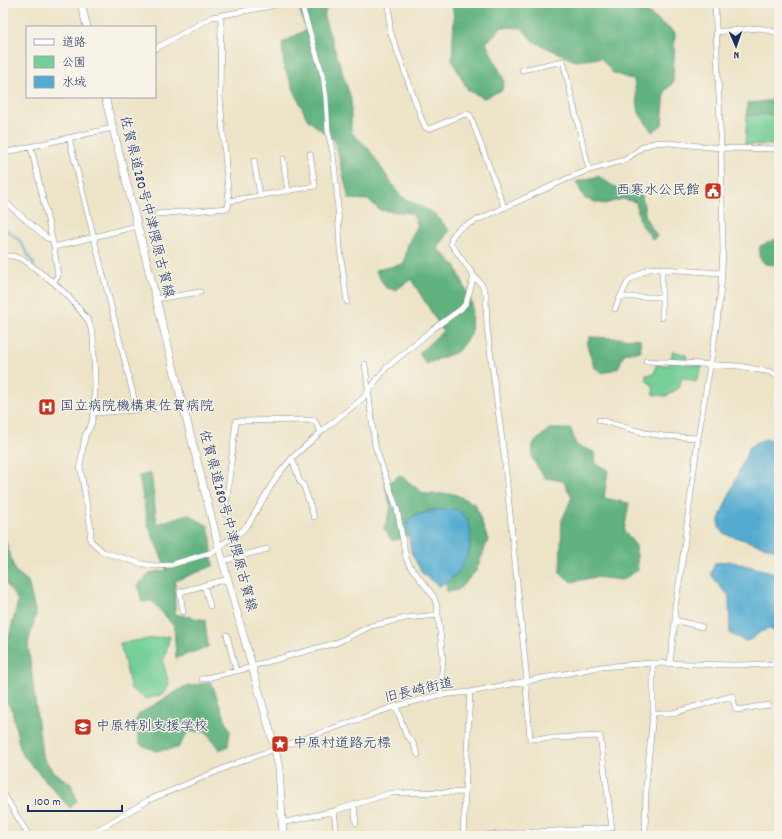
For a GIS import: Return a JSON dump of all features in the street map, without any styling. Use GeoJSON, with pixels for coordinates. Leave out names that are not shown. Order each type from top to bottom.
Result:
{"type":"FeatureCollection","features":[{"type":"Feature","properties":{"kind":"main road"},"geometry":{"type":"LineString","coordinates":[[81,3],[87,26]]}},
{"type":"Feature","properties":{"kind":"main road","name":"佐賀県道280号中津隈原古賀線"},"geometry":{"type":"LineString","coordinates":[[105,98],[219,548],[275,749],[279,768],[283,836]]}},
{"type":"Feature","properties":{"kind":"street"},"geometry":{"type":"LineString","coordinates":[[156,48],[212,17],[287,3]]}},
{"type":"Feature","properties":{"kind":"street"},"geometry":{"type":"LineString","coordinates":[[301,3],[323,76],[328,131],[333,154],[337,191],[340,249],[348,302]]}},
{"type":"Feature","properties":{"kind":"street"},"geometry":{"type":"LineString","coordinates":[[389,3],[390,30],[426,128],[429,130],[465,114],[470,116],[504,207]]}},
{"type":"Feature","properties":{"kind":"street"},"geometry":{"type":"LineString","coordinates":[[670,663],[675,620],[675,606],[698,438],[717,322],[722,273],[721,148],[715,3]]}},
{"type":"Feature","properties":{"kind":"street"},"geometry":{"type":"LineString","coordinates":[[157,214],[228,208],[229,201],[220,98],[221,15]]}},
{"type":"Feature","properties":{"kind":"street"},"geometry":{"type":"LineString","coordinates":[[716,32],[760,28],[779,33]]}},
{"type":"Feature","properties":{"kind":"street"},"geometry":{"type":"LineString","coordinates":[[522,70],[563,61],[589,170]]}},
{"type":"Feature","properties":{"kind":"street"},"geometry":{"type":"LineString","coordinates":[[3,153],[112,128]]}},
{"type":"Feature","properties":{"kind":"street"},"geometry":{"type":"LineString","coordinates":[[69,138],[137,410]]}},
{"type":"Feature","properties":{"kind":"street"},"geometry":{"type":"LineString","coordinates":[[470,692],[463,836],[612,828],[600,736],[530,739],[526,686],[527,681],[504,455],[487,327],[486,295],[482,285],[451,244],[450,241],[453,234],[460,228],[504,207],[589,170],[625,160],[644,146],[658,142],[721,148],[779,149]]}},
{"type":"Feature","properties":{"kind":"street"},"geometry":{"type":"LineString","coordinates":[[30,147],[54,247],[58,276],[52,282]]}},
{"type":"Feature","properties":{"kind":"street"},"geometry":{"type":"LineString","coordinates":[[229,201],[315,186],[310,154]]}},
{"type":"Feature","properties":{"kind":"street"},"geometry":{"type":"LineString","coordinates":[[283,159],[288,191]]}},
{"type":"Feature","properties":{"kind":"street"},"geometry":{"type":"LineString","coordinates":[[254,161],[260,196]]}},
{"type":"Feature","properties":{"kind":"street"},"geometry":{"type":"LineString","coordinates":[[3,200],[47,238],[52,239]]}},
{"type":"Feature","properties":{"kind":"street"},"geometry":{"type":"LineString","coordinates":[[54,247],[138,226]]}},
{"type":"Feature","properties":{"kind":"street"},"geometry":{"type":"LineString","coordinates":[[3,256],[13,256],[24,260],[68,296],[88,320],[93,335],[95,383],[94,413],[92,425],[85,436],[80,466],[91,529],[90,540],[103,552],[155,566],[170,565],[210,552],[219,548],[222,544],[241,532],[249,523],[277,476],[292,458],[363,398],[386,368],[433,329],[461,309],[468,298],[474,276]]}},
{"type":"Feature","properties":{"kind":"street"},"geometry":{"type":"LineString","coordinates":[[615,309],[629,280],[650,268],[722,273]]}},
{"type":"Feature","properties":{"kind":"street"},"geometry":{"type":"LineString","coordinates":[[662,268],[662,318]]}},
{"type":"Feature","properties":{"kind":"street"},"geometry":{"type":"LineString","coordinates":[[156,299],[200,292]]}},
{"type":"Feature","properties":{"kind":"street"},"geometry":{"type":"LineString","coordinates":[[620,297],[662,297]]}},
{"type":"Feature","properties":{"kind":"street"},"geometry":{"type":"LineString","coordinates":[[646,361],[738,366],[771,372],[779,377]]}},
{"type":"Feature","properties":{"kind":"street"},"geometry":{"type":"LineString","coordinates":[[365,364],[375,446],[397,509],[406,558],[410,566],[434,597],[438,615],[443,658],[440,695]]}},
{"type":"Feature","properties":{"kind":"street"},"geometry":{"type":"LineString","coordinates":[[94,413],[176,407],[183,405]]}},
{"type":"Feature","properties":{"kind":"street"},"geometry":{"type":"LineString","coordinates":[[225,514],[236,421],[314,420],[321,432]]}},
{"type":"Feature","properties":{"kind":"street"},"geometry":{"type":"LineString","coordinates":[[599,420],[645,433],[664,436],[698,438]]}},
{"type":"Feature","properties":{"kind":"street"},"geometry":{"type":"LineString","coordinates":[[292,458],[300,482],[303,484],[314,517]]}},
{"type":"Feature","properties":{"kind":"street"},"geometry":{"type":"LineString","coordinates":[[223,561],[267,549]]}},
{"type":"Feature","properties":{"kind":"street"},"geometry":{"type":"LineString","coordinates":[[183,612],[180,592],[228,579]]}},
{"type":"Feature","properties":{"kind":"street"},"geometry":{"type":"LineString","coordinates":[[204,585],[210,606]]}},
{"type":"Feature","properties":{"kind":"street"},"geometry":{"type":"LineString","coordinates":[[202,679],[249,668],[336,643],[371,626],[406,618],[438,615]]}},
{"type":"Feature","properties":{"kind":"street"},"geometry":{"type":"LineString","coordinates":[[675,620],[702,627]]}},
{"type":"Feature","properties":{"kind":"street"},"geometry":{"type":"LineString","coordinates":[[227,635],[236,671]]}},
{"type":"Feature","properties":{"kind":"street"},"geometry":{"type":"LineString","coordinates":[[645,836],[646,786],[653,713],[653,663]]}},
{"type":"Feature","properties":{"kind":"street","name":"旧長崎街道"},"geometry":{"type":"LineString","coordinates":[[87,836],[132,809],[185,784],[239,762],[396,706],[440,695],[470,692],[600,667],[653,663],[735,665],[779,664]]}},
{"type":"Feature","properties":{"kind":"street"},"geometry":{"type":"LineString","coordinates":[[653,713],[673,713],[732,696],[736,710],[770,705]]}},
{"type":"Feature","properties":{"kind":"street"},"geometry":{"type":"LineString","coordinates":[[396,706],[406,734],[412,741],[418,756]]}},
{"type":"Feature","properties":{"kind":"street"},"geometry":{"type":"LineString","coordinates":[[282,823],[334,811],[391,793],[465,792]]}},
{"type":"Feature","properties":{"kind":"street"},"geometry":{"type":"LineString","coordinates":[[3,793],[29,836]]}},
{"type":"Feature","properties":{"kind":"street"},"geometry":{"type":"LineString","coordinates":[[354,805],[356,823]]}},
{"type":"Feature","properties":{"kind":"street"},"geometry":{"type":"LineString","coordinates":[[334,811],[337,836]]}},
{"type":"Feature","properties":{"kind":"green space"},"geometry":{"type":"Polygon","coordinates":[[[298,3],[328,3],[324,17],[351,99],[351,132],[368,148],[400,196],[435,214],[449,230],[438,249],[455,265],[472,304],[471,334],[457,352],[426,364],[419,353],[443,331],[411,279],[396,290],[386,288],[375,270],[404,264],[408,243],[418,225],[412,213],[380,210],[369,200],[349,199],[335,141],[307,119],[284,67],[282,43],[306,30],[298,3]]]}},
{"type":"Feature","properties":{"kind":"green space"},"geometry":{"type":"Polygon","coordinates":[[[452,3],[612,3],[615,5],[640,7],[675,33],[673,83],[665,91],[662,125],[652,132],[639,113],[634,80],[613,73],[601,58],[575,61],[533,41],[522,28],[502,27],[486,43],[504,80],[502,90],[484,98],[468,90],[452,60],[454,19],[452,3]]]}},
{"type":"Feature","properties":{"kind":"green space"},"geometry":{"type":"Polygon","coordinates":[[[779,100],[779,114],[747,115],[747,103],[779,100]]]}},
{"type":"Feature","properties":{"kind":"green space"},"geometry":{"type":"Polygon","coordinates":[[[779,114],[779,145],[745,144],[747,115],[779,114]]]}},
{"type":"Feature","properties":{"kind":"green space"},"geometry":{"type":"Polygon","coordinates":[[[598,176],[613,186],[642,195],[646,219],[657,236],[653,240],[640,222],[636,202],[622,199],[604,204],[585,199],[576,182],[598,176]]]}},
{"type":"Feature","properties":{"kind":"green space"},"geometry":{"type":"Polygon","coordinates":[[[779,239],[779,265],[765,264],[759,257],[760,246],[779,239]]]}},
{"type":"Feature","properties":{"kind":"green space"},"geometry":{"type":"Polygon","coordinates":[[[589,337],[640,339],[641,351],[624,354],[618,368],[603,373],[594,367],[587,345],[589,337]]]}},
{"type":"Feature","properties":{"kind":"green space"},"geometry":{"type":"Polygon","coordinates":[[[673,351],[686,355],[687,365],[703,365],[696,382],[682,377],[679,388],[666,396],[654,395],[653,386],[647,381],[646,375],[654,374],[656,365],[669,365],[673,351]]]}},
{"type":"Feature","properties":{"kind":"green space"},"geometry":{"type":"Polygon","coordinates":[[[549,429],[571,429],[576,445],[594,452],[596,464],[608,470],[604,498],[629,503],[624,531],[636,546],[638,570],[622,580],[595,577],[572,582],[560,573],[562,520],[572,497],[563,481],[545,478],[532,458],[533,444],[549,429]]]}},
{"type":"Feature","properties":{"kind":"green space"},"geometry":{"type":"Polygon","coordinates":[[[151,473],[157,524],[188,514],[208,526],[211,539],[213,566],[175,581],[175,614],[205,620],[208,647],[176,658],[174,626],[152,601],[142,602],[138,585],[150,573],[167,570],[148,525],[139,476],[151,473]]]}},
{"type":"Feature","properties":{"kind":"green space"},"geometry":{"type":"Polygon","coordinates":[[[400,475],[424,494],[454,494],[475,504],[488,540],[476,571],[458,590],[447,592],[446,584],[459,572],[434,510],[413,516],[407,523],[409,535],[392,541],[384,528],[391,508],[385,486],[400,475]]]}},
{"type":"Feature","properties":{"kind":"green space"},"geometry":{"type":"Polygon","coordinates":[[[3,533],[15,571],[28,581],[36,614],[28,644],[42,755],[53,772],[71,784],[77,801],[70,808],[21,753],[12,710],[3,697],[3,673],[7,645],[18,601],[3,579],[3,533]]]}},
{"type":"Feature","properties":{"kind":"green space"},"geometry":{"type":"Polygon","coordinates":[[[170,636],[163,663],[169,684],[163,694],[146,699],[131,689],[120,643],[170,636]]]}},
{"type":"Feature","properties":{"kind":"green space"},"geometry":{"type":"Polygon","coordinates":[[[211,682],[230,731],[228,746],[219,750],[206,731],[188,732],[178,748],[155,751],[140,744],[135,722],[139,714],[184,687],[211,682]]]}},
{"type":"Feature","properties":{"kind":"water"},"geometry":{"type":"Polygon","coordinates":[[[766,439],[779,440],[779,551],[725,534],[719,529],[719,519],[749,448],[757,442],[766,439]]]}},
{"type":"Feature","properties":{"kind":"water"},"geometry":{"type":"Polygon","coordinates":[[[456,509],[467,519],[471,539],[469,549],[466,559],[455,576],[438,586],[422,573],[411,552],[407,523],[413,516],[434,510],[456,509]]]}},
{"type":"Feature","properties":{"kind":"water"},"geometry":{"type":"Polygon","coordinates":[[[729,561],[779,574],[779,632],[769,629],[760,632],[750,640],[745,641],[730,634],[729,596],[720,587],[711,574],[715,563],[729,561]]]}},
{"type":"Feature","properties":{"kind":"waterway"},"geometry":{"type":"LineString","coordinates":[[3,227],[19,240],[35,266]]}},
{"type":"Feature","properties":{"kind":"place","name":"西寒水公民館"},"geometry":{"type":"Point","coordinates":[713,191]}},
{"type":"Feature","properties":{"kind":"place","name":"国立病院機構東佐賀病院"},"geometry":{"type":"Point","coordinates":[47,407]}},
{"type":"Feature","properties":{"kind":"place","name":"中原特別支援学校"},"geometry":{"type":"Point","coordinates":[83,727]}},
{"type":"Feature","properties":{"kind":"place","name":"中原村道路元標"},"geometry":{"type":"Point","coordinates":[280,744]}}]}
